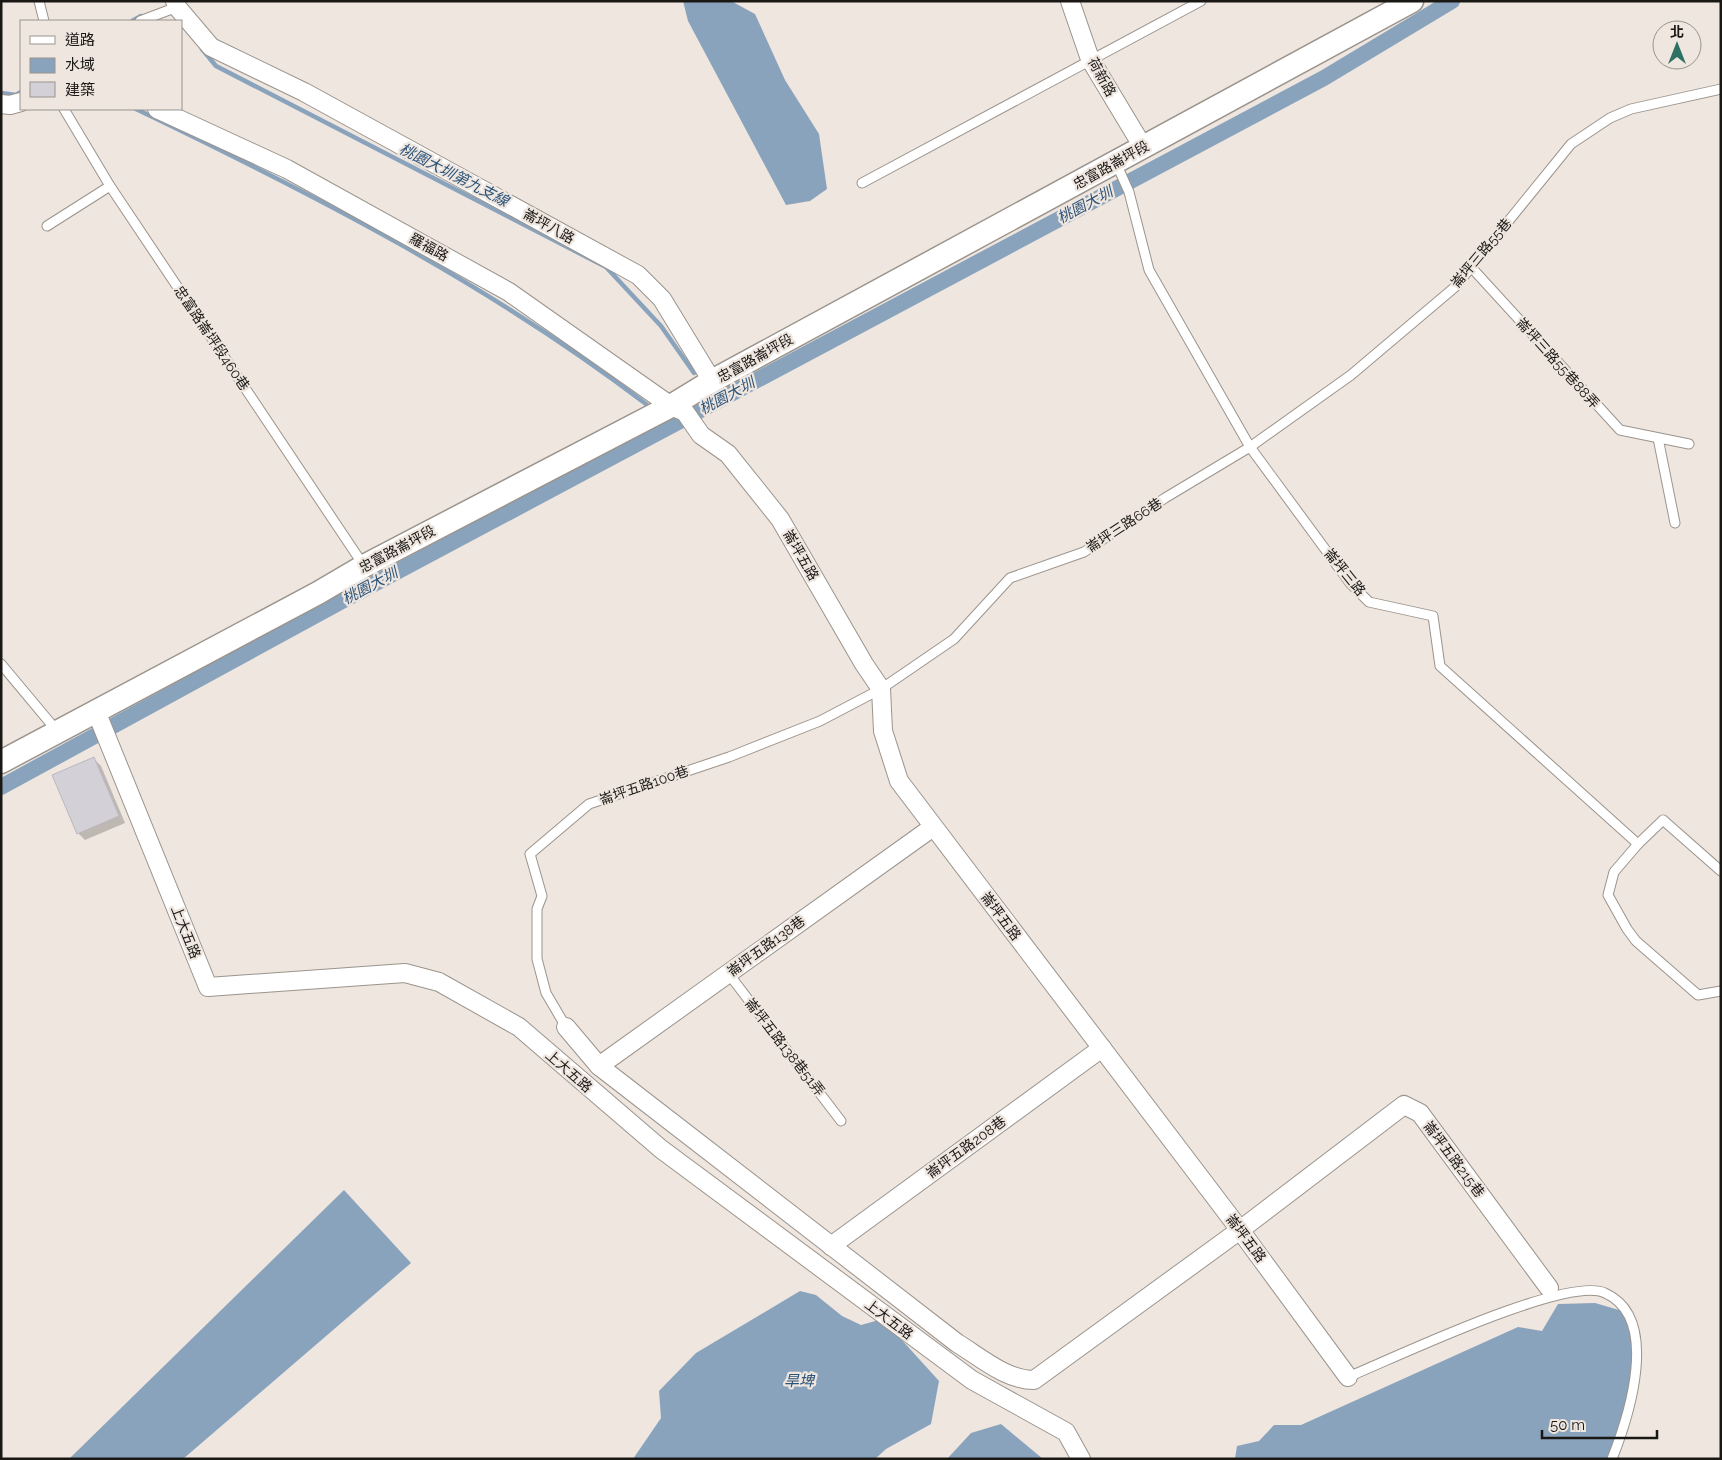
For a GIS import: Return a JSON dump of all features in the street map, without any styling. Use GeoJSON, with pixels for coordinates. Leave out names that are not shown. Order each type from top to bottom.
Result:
{"type":"FeatureCollection","features":[{"type":"Feature","properties":{"kind":"street","name":"荷新路"},"geometry":{"type":"LineString","coordinates":[[1070,1],[1090,59],[1143,147]]}},
{"type":"Feature","properties":{"kind":"street","name":"忠富路崙坪段"},"geometry":{"type":"LineString","coordinates":[[1,762],[58,731],[97,715],[310,598],[364,566],[678,409],[712,381],[1118,165],[1143,147],[1412,1]]}},
{"type":"Feature","properties":{"kind":"street","name":"崙坪八路"},"geometry":{"type":"LineString","coordinates":[[176,4],[211,47],[304,92],[638,275],[662,299],[712,381]]}},
{"type":"Feature","properties":{"kind":"street"},"geometry":{"type":"LineString","coordinates":[[1,104],[10,105],[20,102]]}},
{"type":"Feature","properties":{"kind":"street","name":"羅福路"},"geometry":{"type":"LineString","coordinates":[[159,110],[287,169],[510,292],[678,409],[701,435]]}},
{"type":"Feature","properties":{"kind":"street","name":"崙坪五路"},"geometry":{"type":"LineString","coordinates":[[701,435],[728,454],[780,519],[864,664],[881,689],[882,731],[899,781],[1240,1230],[1348,1378]]}},
{"type":"Feature","properties":{"kind":"street","name":"上大五路"},"geometry":{"type":"LineString","coordinates":[[97,715],[208,986],[405,973],[439,982],[519,1027],[661,1149],[972,1380],[1012,1400],[1066,1432],[1081,1459]]}},
{"type":"Feature","properties":{"kind":"street","name":"崙坪五路138巷"},"geometry":{"type":"LineString","coordinates":[[599,1066],[933,826]]}},
{"type":"Feature","properties":{"kind":"street"},"geometry":{"type":"LineString","coordinates":[[566,1027],[599,1066],[957,1343],[1005,1373],[1034,1380],[1240,1230]]}},
{"type":"Feature","properties":{"kind":"street","name":"崙坪五路208巷"},"geometry":{"type":"LineString","coordinates":[[831,1246],[1102,1048]]}},
{"type":"Feature","properties":{"kind":"street","name":"崙坪五路215巷"},"geometry":{"type":"LineString","coordinates":[[1240,1230],[1404,1105],[1420,1113],[1549,1288]]}},
{"type":"Feature","properties":{"kind":"street"},"geometry":{"type":"LineString","coordinates":[[1005,1373],[1012,1400]]}},
{"type":"Feature","properties":{"kind":"lane"},"geometry":{"type":"LineString","coordinates":[[39,1],[44,20]]}},
{"type":"Feature","properties":{"kind":"lane"},"geometry":{"type":"LineString","coordinates":[[862,184],[1090,59],[1201,1]]}},
{"type":"Feature","properties":{"kind":"lane"},"geometry":{"type":"LineString","coordinates":[[142,20],[176,4]]}},
{"type":"Feature","properties":{"kind":"lane","name":"崙坪三路55巷"},"geometry":{"type":"LineString","coordinates":[[1250,447],[1351,375],[1455,287],[1571,144],[1610,118],[1631,109],[1721,89]]}},
{"type":"Feature","properties":{"kind":"lane","name":"忠富路崙坪段460巷"},"geometry":{"type":"LineString","coordinates":[[65,110],[110,186],[364,566]]}},
{"type":"Feature","properties":{"kind":"lane","name":"崙坪三路"},"geometry":{"type":"LineString","coordinates":[[1118,165],[1129,192],[1149,270],[1250,447],[1350,583],[1369,602],[1433,616],[1440,666],[1638,844]]}},
{"type":"Feature","properties":{"kind":"lane"},"geometry":{"type":"LineString","coordinates":[[47,226],[110,186]]}},
{"type":"Feature","properties":{"kind":"lane","name":"崙坪三路55巷88弄"},"geometry":{"type":"LineString","coordinates":[[1471,267],[1620,430],[1689,444]]}},
{"type":"Feature","properties":{"kind":"lane"},"geometry":{"type":"LineString","coordinates":[[1658,438],[1675,523]]}},
{"type":"Feature","properties":{"kind":"lane","name":"崙坪三路66巷"},"geometry":{"type":"LineString","coordinates":[[881,689],[954,640],[1010,578],[1084,552],[1165,498],[1250,447]]}},
{"type":"Feature","properties":{"kind":"lane"},"geometry":{"type":"LineString","coordinates":[[1,664],[58,731]]}},
{"type":"Feature","properties":{"kind":"lane","name":"崙坪五路100巷"},"geometry":{"type":"LineString","coordinates":[[566,1027],[546,993],[537,959],[537,910],[542,896],[530,854],[589,804],[728,757],[811,725],[881,689]]}},
{"type":"Feature","properties":{"kind":"lane"},"geometry":{"type":"LineString","coordinates":[[1721,871],[1663,820],[1638,844],[1614,872],[1608,895],[1622,921],[1636,941],[1698,995],[1721,991]]}},
{"type":"Feature","properties":{"kind":"lane","name":"崙坪五路138巷51弄"},"geometry":{"type":"LineString","coordinates":[[728,973],[841,1120]]}},
{"type":"Feature","properties":{"kind":"lane"},"geometry":{"type":"LineString","coordinates":[[1348,1378],[1520,1304],[1569,1292],[1604,1292],[1626,1308],[1638,1350],[1628,1419],[1612,1459]]}},
{"type":"Feature","properties":{"kind":"water"},"geometry":{"type":"Polygon","coordinates":[[[683,1],[731,1],[755,14],[785,80],[819,134],[827,189],[810,201],[786,205],[688,21],[683,1]]]}},
{"type":"Feature","properties":{"kind":"water"},"geometry":{"type":"Polygon","coordinates":[[[344,1190],[411,1263],[183,1459],[69,1459],[344,1190]]]}},
{"type":"Feature","properties":{"kind":"water","name":"旱埤"},"geometry":{"type":"Polygon","coordinates":[[[800,1291],[816,1295],[842,1316],[861,1325],[879,1320],[891,1328],[939,1381],[931,1424],[886,1449],[875,1459],[633,1459],[661,1418],[659,1391],[696,1353],[800,1291]]]}},
{"type":"Feature","properties":{"kind":"water"},"geometry":{"type":"Polygon","coordinates":[[[1595,1303],[1619,1310],[1641,1336],[1636,1386],[1617,1459],[1235,1459],[1237,1446],[1259,1441],[1274,1425],[1301,1425],[1518,1327],[1542,1331],[1558,1304],[1595,1303]]]}},
{"type":"Feature","properties":{"kind":"water"},"geometry":{"type":"Polygon","coordinates":[[[1001,1424],[1043,1459],[947,1459],[971,1433],[1001,1424]]]}},
{"type":"Feature","properties":{"kind":"building"},"geometry":{"type":"Polygon","coordinates":[[[94,757],[119,816],[77,834],[52,775],[94,757]]]}},
{"type":"Feature","properties":{"kind":"waterway","name":"桃園大圳"},"geometry":{"type":"LineString","coordinates":[[1,787],[342,601],[1324,78],[1452,1]]}},
{"type":"Feature","properties":{"kind":"waterway"},"geometry":{"type":"LineString","coordinates":[[134,20],[141,16]]}},
{"type":"Feature","properties":{"kind":"waterway","name":"桃園大圳第九支線"},"geometry":{"type":"LineString","coordinates":[[202,49],[216,66],[606,267],[661,326],[694,373]]}},
{"type":"Feature","properties":{"kind":"waterway"},"geometry":{"type":"LineString","coordinates":[[1,93],[16,95],[20,93]]}},
{"type":"Feature","properties":{"kind":"waterway"},"geometry":{"type":"LineString","coordinates":[[138,110],[334,208],[462,280],[586,360],[646,404]]}},
{"type":"Feature","properties":{"kind":"waterway","name":"桃園大圳第九支線"},"geometry":{"type":"LineString","coordinates":[[709,398],[713,404]]}},
{"type":"Feature","properties":{"kind":"waterway","name":"桃園大圳"},"geometry":{"type":"LineString","coordinates":[[667,421],[675,425]]}}]}
